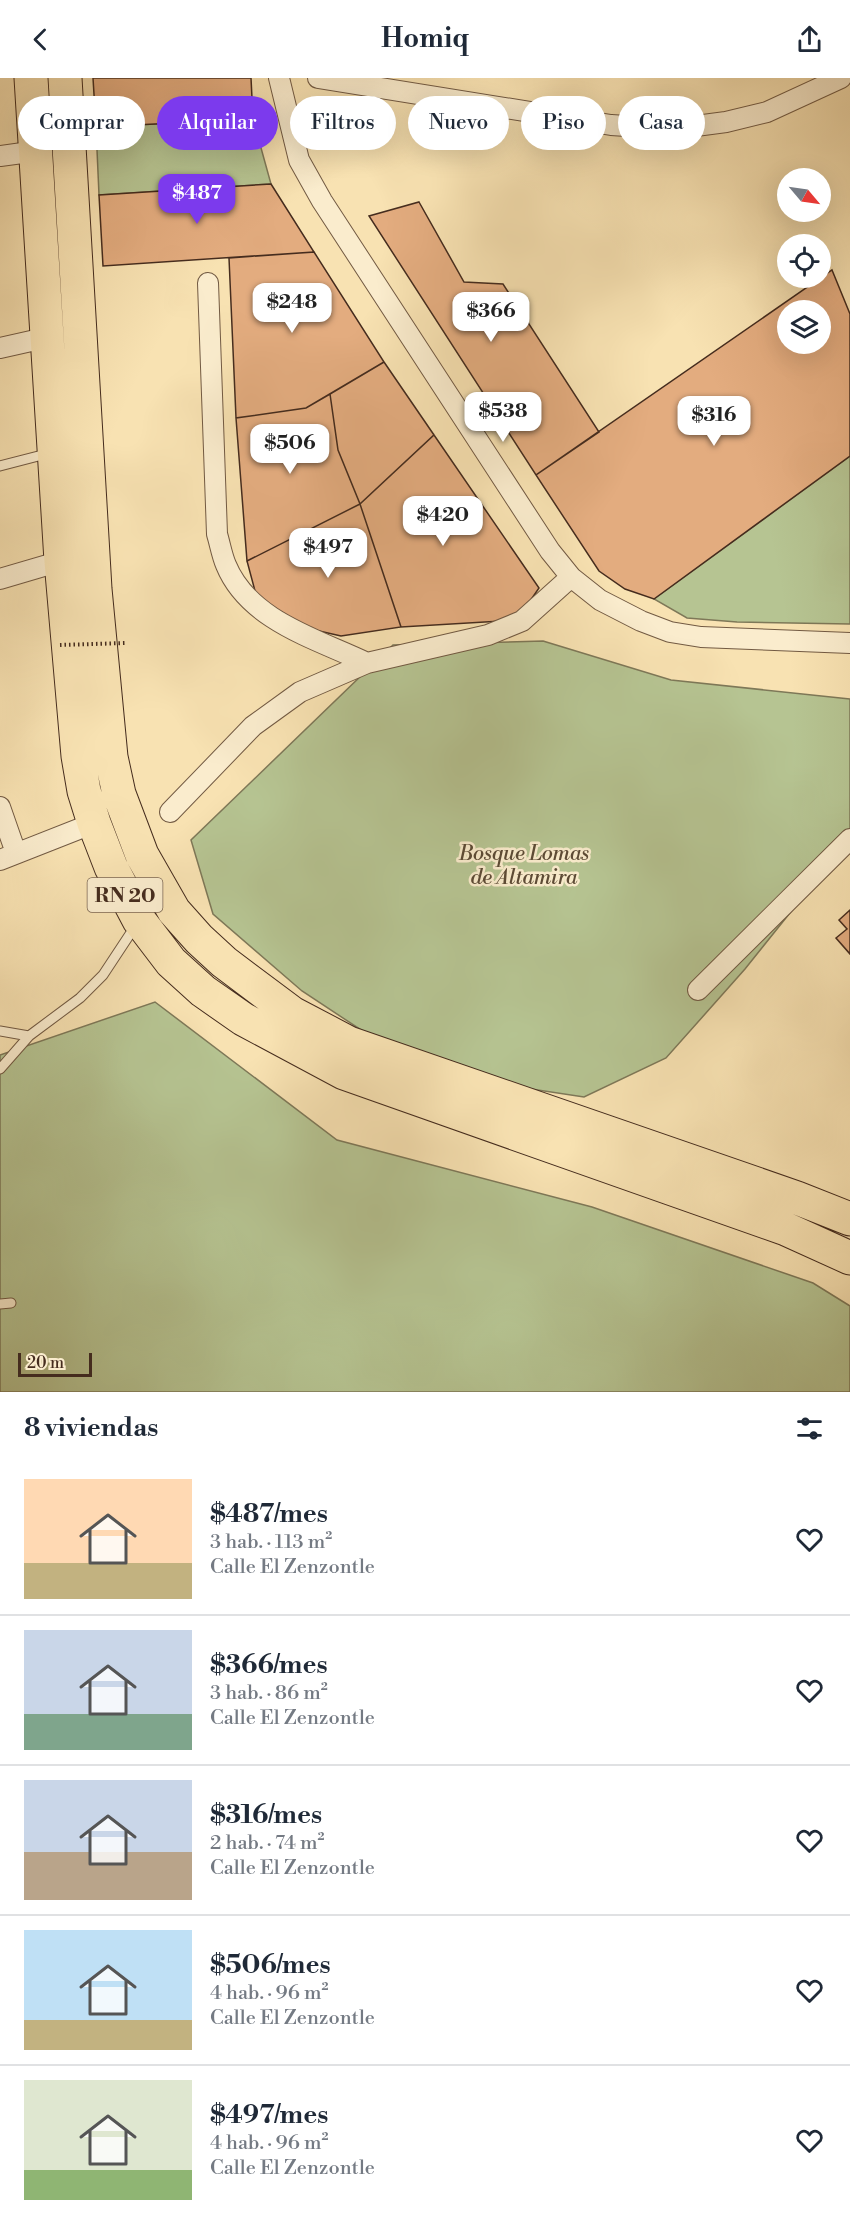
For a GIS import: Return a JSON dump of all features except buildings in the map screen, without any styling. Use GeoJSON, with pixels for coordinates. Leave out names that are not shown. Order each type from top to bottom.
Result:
{"type":"FeatureCollection","features":[{"type":"Feature","properties":{"kind":"highway","name":"RN 20"},"geometry":{"type":"LineString","coordinates":[[31,78],[49,337],[61,561],[78,756],[84,791],[94,823],[111,867],[139,920],[171,962],[203,991],[243,1019],[344,1073],[748,1215],[786,1229],[850,1258]]}},
{"type":"Feature","properties":{"kind":"highway","name":"RN 20"},"geometry":{"type":"LineString","coordinates":[[65,78],[95,589],[111,757],[119,794],[142,855],[174,911],[207,947],[255,987],[292,1013],[349,1043],[797,1198],[850,1219]]}},
{"type":"Feature","properties":{"kind":"street"},"geometry":{"type":"LineString","coordinates":[[279,78],[299,160],[322,201],[544,541],[572,577],[600,600],[641,621],[670,632],[701,637],[850,643]]}},
{"type":"Feature","properties":{"kind":"street"},"geometry":{"type":"LineString","coordinates":[[318,78],[611,125],[673,129],[726,122],[767,112],[841,78]]}},
{"type":"Feature","properties":{"kind":"street"},"geometry":{"type":"LineString","coordinates":[[0,156],[37,152]]}},
{"type":"Feature","properties":{"kind":"street"},"geometry":{"type":"LineString","coordinates":[[208,283],[217,534],[226,566],[243,593],[268,617],[367,663]]}},
{"type":"Feature","properties":{"kind":"street"},"geometry":{"type":"LineString","coordinates":[[0,348],[49,337]]}},
{"type":"Feature","properties":{"kind":"street"},"geometry":{"type":"LineString","coordinates":[[0,579],[61,561]]}},
{"type":"Feature","properties":{"kind":"street"},"geometry":{"type":"LineString","coordinates":[[171,812],[253,726],[300,692],[367,663],[488,635],[522,621],[572,577]]}},
{"type":"Feature","properties":{"kind":"street"},"geometry":{"type":"LineString","coordinates":[[0,807],[8,856],[94,823]]}},
{"type":"Feature","properties":{"kind":"street"},"geometry":{"type":"LineString","coordinates":[[698,990],[850,839]]}},
{"type":"Feature","properties":{"kind":"lane"},"geometry":{"type":"LineString","coordinates":[[0,466],[55,451]]}},
{"type":"Feature","properties":{"kind":"lane"},"geometry":{"type":"LineString","coordinates":[[0,1069],[29,1036],[80,998],[103,975],[139,920]]}},
{"type":"Feature","properties":{"kind":"lane"},"geometry":{"type":"LineString","coordinates":[[0,1031],[29,1036]]}},
{"type":"Feature","properties":{"kind":"lane"},"geometry":{"type":"LineString","coordinates":[[0,1304],[11,1303]]}},
{"type":"Feature","properties":{"kind":"path"},"geometry":{"type":"LineString","coordinates":[[60,645],[126,643]]}},
{"type":"Feature","properties":{"kind":"green space"},"geometry":{"type":"Polygon","coordinates":[[[157,124],[157,150],[262,150],[271,184],[99,195],[97,150],[145,150],[145,125],[157,124]]]}},
{"type":"Feature","properties":{"kind":"green space"},"geometry":{"type":"Polygon","coordinates":[[[850,456],[850,624],[737,622],[687,618],[654,599],[850,456]]]}},
{"type":"Feature","properties":{"kind":"green space","name":"Bosque Lomas de Altamira"},"geometry":{"type":"Polygon","coordinates":[[[543,641],[671,680],[850,699],[850,838],[745,969],[666,1058],[584,1097],[464,1079],[387,1047],[302,991],[213,914],[191,840],[393,645],[543,641]]]}},
{"type":"Feature","properties":{"kind":"green space"},"geometry":{"type":"Polygon","coordinates":[[[155,1002],[337,1140],[592,1207],[813,1283],[850,1306],[850,1392],[0,1392],[0,1055],[155,1002]]]}}]}
